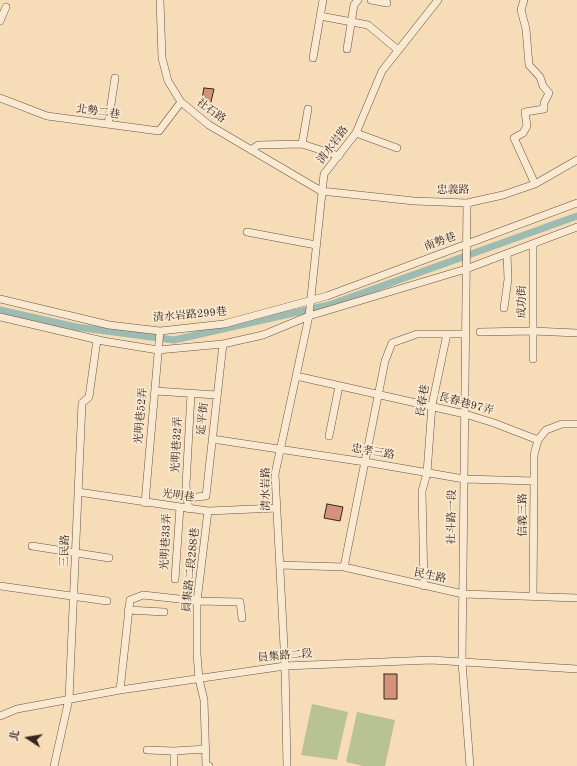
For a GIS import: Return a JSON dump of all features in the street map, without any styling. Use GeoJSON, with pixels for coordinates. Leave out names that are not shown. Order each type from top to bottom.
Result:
{"type":"FeatureCollection","features":[{"type":"Feature","properties":{"kind":"street","name":"社石路"},"geometry":{"type":"LineString","coordinates":[[160,0],[162,58],[168,81],[181,102],[209,125],[321,191]]}},
{"type":"Feature","properties":{"kind":"street"},"geometry":{"type":"LineString","coordinates":[[313,58],[323,0]]}},
{"type":"Feature","properties":{"kind":"street"},"geometry":{"type":"LineString","coordinates":[[347,49],[354,5],[358,0]]}},
{"type":"Feature","properties":{"kind":"street"},"geometry":{"type":"LineString","coordinates":[[371,0],[387,3]]}},
{"type":"Feature","properties":{"kind":"street","name":"清水岩路"},"geometry":{"type":"LineString","coordinates":[[287,766],[285,666],[275,474],[279,449],[309,316],[324,174],[356,134],[382,71],[438,0]]}},
{"type":"Feature","properties":{"kind":"street"},"geometry":{"type":"LineString","coordinates":[[524,0],[522,10],[526,29],[529,65],[540,77],[543,86],[549,93],[544,103],[544,109],[525,112],[527,126],[523,134],[514,138],[535,184]]}},
{"type":"Feature","properties":{"kind":"street"},"geometry":{"type":"LineString","coordinates":[[0,21],[6,7]]}},
{"type":"Feature","properties":{"kind":"street"},"geometry":{"type":"LineString","coordinates":[[320,16],[368,25],[398,50]]}},
{"type":"Feature","properties":{"kind":"street"},"geometry":{"type":"LineString","coordinates":[[108,124],[115,78]]}},
{"type":"Feature","properties":{"kind":"street","name":"北勢二巷"},"geometry":{"type":"LineString","coordinates":[[0,98],[47,116],[159,131],[181,102]]}},
{"type":"Feature","properties":{"kind":"street"},"geometry":{"type":"LineString","coordinates":[[302,144],[308,109]]}},
{"type":"Feature","properties":{"kind":"street"},"geometry":{"type":"LineString","coordinates":[[356,134],[397,148]]}},
{"type":"Feature","properties":{"kind":"street"},"geometry":{"type":"LineString","coordinates":[[250,150],[258,145],[302,144],[339,156]]}},
{"type":"Feature","properties":{"kind":"street","name":"忠義路"},"geometry":{"type":"LineString","coordinates":[[321,191],[414,201],[467,203],[503,195],[535,184],[577,160]]}},
{"type":"Feature","properties":{"kind":"street"},"geometry":{"type":"LineString","coordinates":[[466,244],[467,203]]}},
{"type":"Feature","properties":{"kind":"street","name":"南勢巷"},"geometry":{"type":"LineString","coordinates":[[311,302],[577,203]]}},
{"type":"Feature","properties":{"kind":"street"},"geometry":{"type":"LineString","coordinates":[[0,317],[97,340],[158,349],[223,344],[263,335],[309,316],[466,269],[577,227],[577,235]]}},
{"type":"Feature","properties":{"kind":"street"},"geometry":{"type":"LineString","coordinates":[[247,232],[316,245]]}},
{"type":"Feature","properties":{"kind":"street","name":"社斗路一段"},"geometry":{"type":"LineString","coordinates":[[466,244],[462,662],[470,766]]}},
{"type":"Feature","properties":{"kind":"street","name":"成功街"},"geometry":{"type":"LineString","coordinates":[[533,244],[533,359]]}},
{"type":"Feature","properties":{"kind":"street"},"geometry":{"type":"LineString","coordinates":[[504,308],[508,279],[507,254]]}},
{"type":"Feature","properties":{"kind":"street","name":"清水岩路299巷"},"geometry":{"type":"LineString","coordinates":[[0,299],[109,325],[160,331],[224,324],[311,302]]}},
{"type":"Feature","properties":{"kind":"street","name":"光明巷52弄"},"geometry":{"type":"LineString","coordinates":[[144,503],[160,331]]}},
{"type":"Feature","properties":{"kind":"street"},"geometry":{"type":"LineString","coordinates":[[480,332],[533,331],[577,333]]}},
{"type":"Feature","properties":{"kind":"street"},"geometry":{"type":"LineString","coordinates":[[344,567],[385,361],[392,343],[417,334],[466,334]]}},
{"type":"Feature","properties":{"kind":"street","name":"長春巷"},"geometry":{"type":"LineString","coordinates":[[424,586],[422,491],[427,473],[432,407],[447,334]]}},
{"type":"Feature","properties":{"kind":"street","name":"三民路"},"geometry":{"type":"LineString","coordinates":[[54,766],[69,699],[82,403],[89,397],[97,340]]}},
{"type":"Feature","properties":{"kind":"street","name":"延平街"},"geometry":{"type":"LineString","coordinates":[[187,498],[206,496],[223,344]]}},
{"type":"Feature","properties":{"kind":"street","name":"長春巷97弄"},"geometry":{"type":"LineString","coordinates":[[296,376],[465,414],[494,423],[538,440]]}},
{"type":"Feature","properties":{"kind":"street"},"geometry":{"type":"LineString","coordinates":[[329,436],[339,386]]}},
{"type":"Feature","properties":{"kind":"street"},"geometry":{"type":"LineString","coordinates":[[155,391],[217,395]]}},
{"type":"Feature","properties":{"kind":"street","name":"光明巷32弄"},"geometry":{"type":"LineString","coordinates":[[189,509],[186,485],[191,394]]}},
{"type":"Feature","properties":{"kind":"street"},"geometry":{"type":"LineString","coordinates":[[534,481],[534,455],[538,440],[546,430],[562,424],[577,424]]}},
{"type":"Feature","properties":{"kind":"street","name":"忠孝三路"},"geometry":{"type":"LineString","coordinates":[[212,439],[365,462],[464,479]]}},
{"type":"Feature","properties":{"kind":"street","name":"信義三路"},"geometry":{"type":"LineString","coordinates":[[464,479],[534,481],[533,596]]}},
{"type":"Feature","properties":{"kind":"street","name":"光明巷"},"geometry":{"type":"LineString","coordinates":[[78,492],[144,503],[208,511],[277,508]]}},
{"type":"Feature","properties":{"kind":"street","name":"光明巷33弄"},"geometry":{"type":"LineString","coordinates":[[175,579],[180,507]]}},
{"type":"Feature","properties":{"kind":"street","name":"員集路二段288巷"},"geometry":{"type":"LineString","coordinates":[[208,511],[197,601],[197,654],[199,679],[204,700],[206,766],[209,766]]}},
{"type":"Feature","properties":{"kind":"street"},"geometry":{"type":"LineString","coordinates":[[32,546],[109,558]]}},
{"type":"Feature","properties":{"kind":"street","name":"民生路"},"geometry":{"type":"LineString","coordinates":[[280,565],[344,567],[463,594],[577,598]]}},
{"type":"Feature","properties":{"kind":"street"},"geometry":{"type":"LineString","coordinates":[[0,586],[107,601]]}},
{"type":"Feature","properties":{"kind":"street"},"geometry":{"type":"LineString","coordinates":[[120,690],[130,600],[143,595],[197,601],[240,602],[242,618]]}},
{"type":"Feature","properties":{"kind":"street"},"geometry":{"type":"LineString","coordinates":[[128,610],[164,612]]}},
{"type":"Feature","properties":{"kind":"street","name":"員集路二段"},"geometry":{"type":"LineString","coordinates":[[0,716],[17,709],[120,690],[285,666],[430,660],[577,669]]}},
{"type":"Feature","properties":{"kind":"street"},"geometry":{"type":"LineString","coordinates":[[147,750],[174,751],[206,749]]}},
{"type":"Feature","properties":{"kind":"street"},"geometry":{"type":"LineString","coordinates":[[174,751],[174,766]]}},
{"type":"Feature","properties":{"kind":"green space"},"geometry":{"type":"Polygon","coordinates":[[[312,704],[348,712],[337,760],[301,755],[312,704]]]}},
{"type":"Feature","properties":{"kind":"green space"},"geometry":{"type":"Polygon","coordinates":[[[357,712],[395,720],[385,766],[363,766],[346,762],[357,712]]]}},
{"type":"Feature","properties":{"kind":"building"},"geometry":{"type":"Polygon","coordinates":[[[204,88],[214,89],[210,106],[201,104],[204,88]]]}},
{"type":"Feature","properties":{"kind":"building"},"geometry":{"type":"Polygon","coordinates":[[[327,504],[343,507],[340,521],[324,518],[327,504]]]}},
{"type":"Feature","properties":{"kind":"building"},"geometry":{"type":"Polygon","coordinates":[[[384,674],[397,674],[397,699],[384,699],[384,674]]]}},
{"type":"Feature","properties":{"kind":"waterway"},"geometry":{"type":"LineString","coordinates":[[0,310],[76,327],[174,340],[329,305],[577,216]]}}]}
